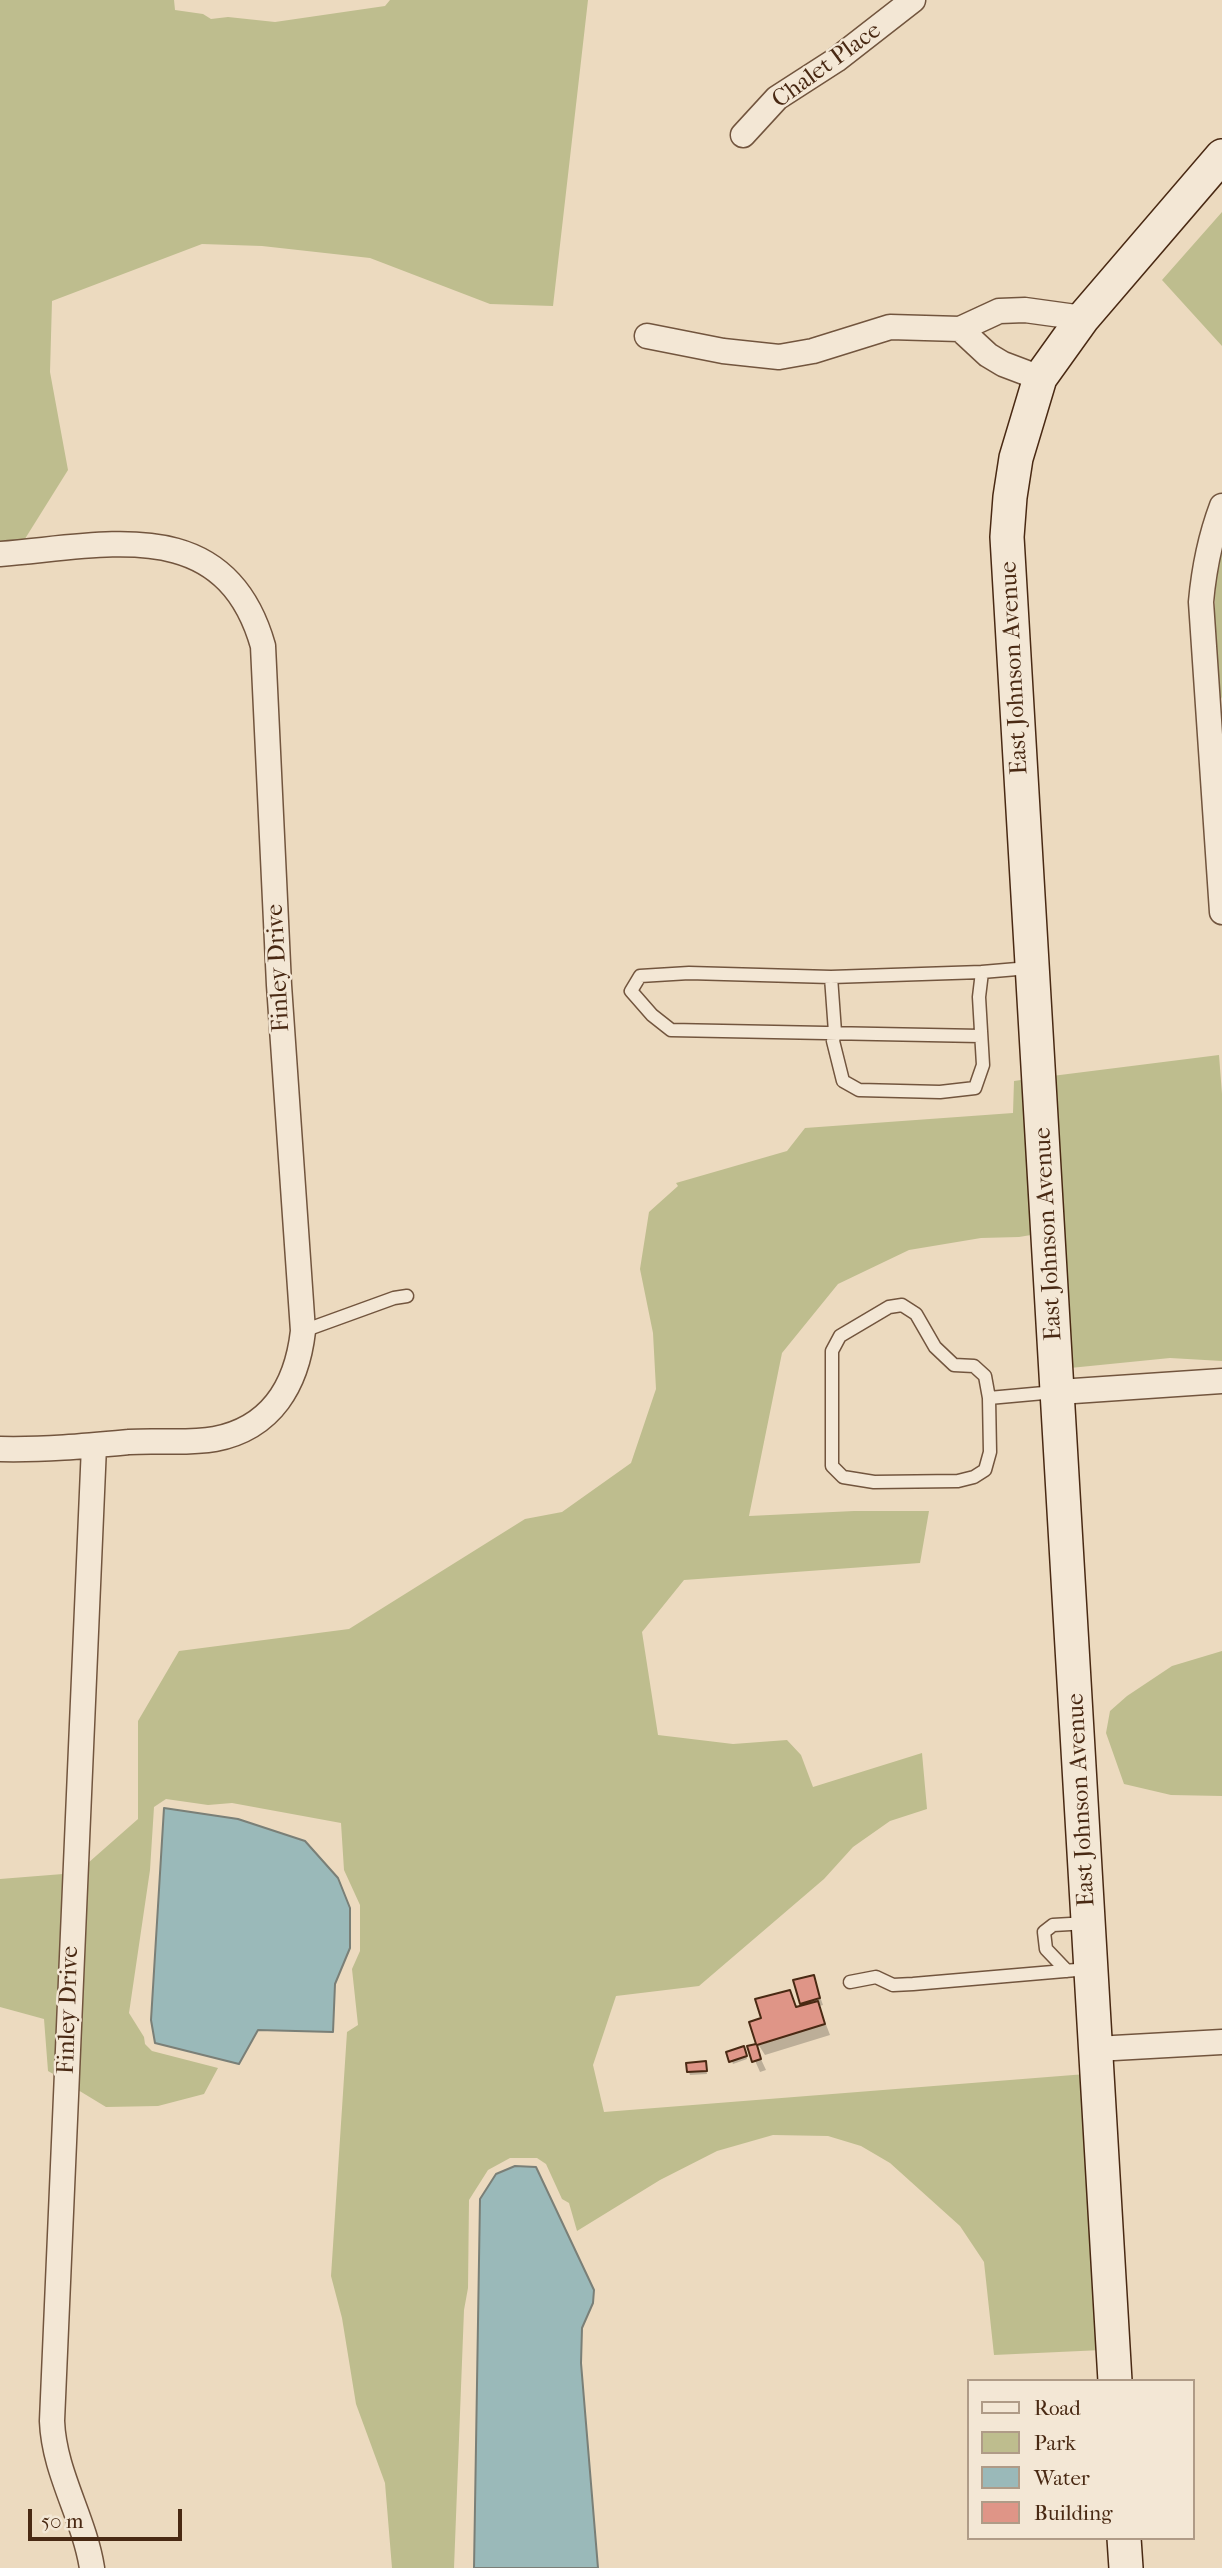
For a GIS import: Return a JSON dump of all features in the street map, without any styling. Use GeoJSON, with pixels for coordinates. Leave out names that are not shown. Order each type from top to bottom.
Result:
{"type":"FeatureCollection","features":[{"type":"Feature","properties":{"kind":"main road","name":"East Johnson Avenue"},"geometry":{"type":"LineString","coordinates":[[1115,2379],[1096,2049],[1079,1970],[1089,1923],[1007,537],[1016,458],[1041,378],[1083,318],[1222,156]]}},
{"type":"Feature","properties":{"kind":"main road"},"geometry":{"type":"LineString","coordinates":[[1124,2540],[1126,2568]]}},
{"type":"Feature","properties":{"kind":"street","name":"Chalet Place"},"geometry":{"type":"LineString","coordinates":[[743,135],[777,98],[836,60],[913,0]]}},
{"type":"Feature","properties":{"kind":"street"},"geometry":{"type":"LineString","coordinates":[[647,336],[723,351],[779,357],[813,351],[890,327],[960,329],[999,311],[1025,310],[1083,318]]}},
{"type":"Feature","properties":{"kind":"street"},"geometry":{"type":"LineString","coordinates":[[960,329],[988,355],[1003,364],[1041,378]]}},
{"type":"Feature","properties":{"kind":"street"},"geometry":{"type":"LineString","coordinates":[[1222,506],[1212,533],[1201,601],[1222,912]]}},
{"type":"Feature","properties":{"kind":"street","name":"Finley Drive"},"geometry":{"type":"LineString","coordinates":[[0,554],[142,543],[172,548],[196,558],[219,573],[245,602],[258,628],[263,646],[279,985],[303,1331],[300,1356],[292,1380],[270,1411],[251,1425],[214,1439],[53,1450],[0,1449]]}},
{"type":"Feature","properties":{"kind":"street"},"geometry":{"type":"LineString","coordinates":[[1059,1392],[1222,1381]]}},
{"type":"Feature","properties":{"kind":"street","name":"Finley Drive"},"geometry":{"type":"LineString","coordinates":[[92,2568],[86,2538],[58,2464],[52,2421],[94,1446]]}},
{"type":"Feature","properties":{"kind":"street"},"geometry":{"type":"LineString","coordinates":[[1096,2049],[1222,2042]]}},
{"type":"Feature","properties":{"kind":"lane"},"geometry":{"type":"LineString","coordinates":[[980,1036],[671,1030],[652,1015],[631,991],[640,976],[689,973],[831,977],[1033,968]]}},
{"type":"Feature","properties":{"kind":"lane"},"geometry":{"type":"LineString","coordinates":[[831,977],[835,1032],[833,1041],[843,1081],[859,1090],[940,1091],[975,1088],[983,1065],[979,997],[982,972]]}},
{"type":"Feature","properties":{"kind":"lane"},"geometry":{"type":"LineString","coordinates":[[303,1331],[394,1298],[407,1296]]}},
{"type":"Feature","properties":{"kind":"lane"},"geometry":{"type":"LineString","coordinates":[[902,1305],[916,1314],[935,1348],[954,1365],[974,1366],[985,1376],[989,1398],[990,1452],[985,1471],[974,1477],[958,1481],[874,1482],[843,1477],[832,1466],[832,1350],[840,1336],[889,1307],[902,1305]]}},
{"type":"Feature","properties":{"kind":"lane"},"geometry":{"type":"LineString","coordinates":[[989,1398],[1059,1392]]}},
{"type":"Feature","properties":{"kind":"lane"},"geometry":{"type":"LineString","coordinates":[[1079,1970],[1046,1949],[1044,1931],[1053,1925],[1089,1923]]}},
{"type":"Feature","properties":{"kind":"lane"},"geometry":{"type":"LineString","coordinates":[[850,1982],[876,1978],[893,1985],[913,1984],[1079,1970]]}},
{"type":"Feature","properties":{"kind":"green space"},"geometry":{"type":"Polygon","coordinates":[[[0,0],[174,0],[175,10],[203,14],[211,19],[228,17],[275,22],[385,6],[390,0],[588,0],[553,306],[490,304],[370,258],[262,246],[202,244],[52,301],[50,372],[68,470],[23,542],[0,544],[0,0]]]}},
{"type":"Feature","properties":{"kind":"green space"},"geometry":{"type":"Polygon","coordinates":[[[1222,212],[1222,346],[1162,280],[1222,212]]]}},
{"type":"Feature","properties":{"kind":"green space"},"geometry":{"type":"Polygon","coordinates":[[[1222,543],[1222,699],[1215,619],[1216,581],[1222,543]]]}},
{"type":"Feature","properties":{"kind":"green space"},"geometry":{"type":"Polygon","coordinates":[[[1219,1055],[1222,1094],[1222,1361],[1170,1358],[1070,1368],[1052,1076],[1219,1055]]]}},
{"type":"Feature","properties":{"kind":"green space"},"geometry":{"type":"Polygon","coordinates":[[[1028,1079],[1037,1234],[981,1238],[909,1250],[838,1284],[782,1353],[749,1516],[929,1511],[920,1563],[684,1580],[642,1632],[658,1735],[733,1744],[787,1740],[801,1755],[813,1787],[922,1753],[927,1809],[890,1821],[853,1847],[824,1879],[699,1986],[616,1996],[593,2065],[604,2112],[1086,2074],[1102,2350],[994,2355],[984,2262],[960,2226],[890,2163],[861,2146],[828,2136],[773,2135],[717,2151],[660,2180],[577,2231],[569,2203],[562,2199],[546,2164],[537,2158],[510,2158],[488,2170],[469,2200],[468,2288],[464,2310],[454,2568],[392,2568],[385,2483],[356,2404],[342,2318],[331,2276],[347,2032],[358,2025],[352,1969],[360,1951],[360,1905],[344,1870],[341,1823],[232,1803],[208,1805],[166,1799],[154,1807],[150,1870],[129,2013],[144,2037],[145,2044],[152,2051],[218,2068],[204,2094],[158,2106],[106,2107],[78,2090],[88,1863],[138,1819],[138,1721],[179,1651],[349,1629],[525,1519],[562,1512],[631,1463],[656,1389],[653,1333],[640,1269],[649,1212],[678,1186],[676,1183],[787,1151],[805,1128],[1013,1113],[1014,1081],[1028,1079]]]}},
{"type":"Feature","properties":{"kind":"green space"},"geometry":{"type":"Polygon","coordinates":[[[1222,1651],[1222,1796],[1171,1795],[1124,1784],[1106,1733],[1110,1711],[1127,1696],[1172,1666],[1222,1651]]]}},
{"type":"Feature","properties":{"kind":"green space"},"geometry":{"type":"Polygon","coordinates":[[[63,1874],[55,2075],[48,2071],[44,2019],[0,2007],[0,1879],[63,1874]]]}},
{"type":"Feature","properties":{"kind":"water"},"geometry":{"type":"Polygon","coordinates":[[[164,1808],[238,1819],[305,1841],[338,1878],[350,1908],[350,1948],[335,1984],[333,2032],[258,2030],[239,2064],[155,2043],[151,2020],[164,1808]]]}},
{"type":"Feature","properties":{"kind":"water"},"geometry":{"type":"Polygon","coordinates":[[[515,2166],[536,2167],[594,2290],[593,2303],[582,2328],[581,2363],[598,2568],[474,2568],[480,2199],[496,2174],[515,2166]]]}},
{"type":"Feature","properties":{"kind":"building"},"geometry":{"type":"Polygon","coordinates":[[[814,1975],[820,1998],[800,2004],[793,1980],[814,1975]]]}},
{"type":"Feature","properties":{"kind":"building"},"geometry":{"type":"Polygon","coordinates":[[[790,1990],[796,2007],[818,2001],[825,2024],[757,2045],[761,2059],[752,2062],[747,2046],[756,2044],[749,2022],[761,2018],[755,1999],[790,1990]]]}},
{"type":"Feature","properties":{"kind":"building"},"geometry":{"type":"Polygon","coordinates":[[[744,2046],[747,2056],[729,2062],[726,2052],[744,2046]]]}},
{"type":"Feature","properties":{"kind":"building"},"geometry":{"type":"Polygon","coordinates":[[[706,2061],[707,2071],[687,2072],[686,2063],[706,2061]]]}}]}
